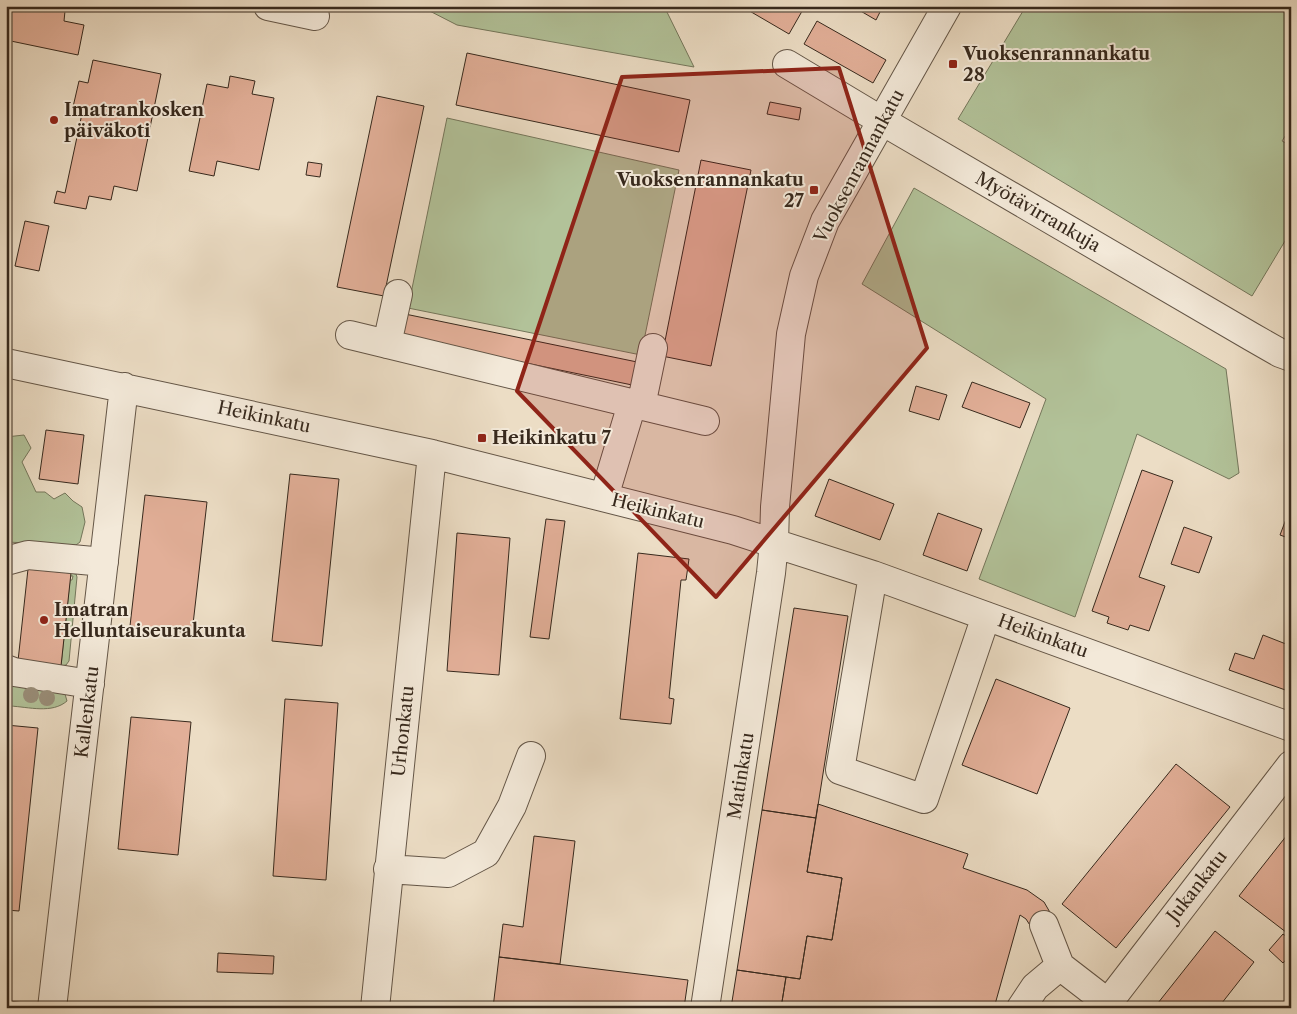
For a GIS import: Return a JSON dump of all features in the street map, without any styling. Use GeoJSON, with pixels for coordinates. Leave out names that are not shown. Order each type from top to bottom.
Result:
{"type":"FeatureCollection","features":[{"type":"Feature","properties":{"kind":"street"},"geometry":{"type":"LineString","coordinates":[[268,6],[315,16]]}},
{"type":"Feature","properties":{"kind":"street","name":"Vuoksenrannankatu"},"geometry":{"type":"LineString","coordinates":[[774,543],[775,507],[791,334],[804,276],[825,221],[947,6]]}},
{"type":"Feature","properties":{"kind":"street","name":"Myötävirrankuja"},"geometry":{"type":"LineString","coordinates":[[787,64],[882,122],[1287,349]]}},
{"type":"Feature","properties":{"kind":"street"},"geometry":{"type":"LineString","coordinates":[[387,344],[398,294]]}},
{"type":"Feature","properties":{"kind":"street"},"geometry":{"type":"LineString","coordinates":[[350,335],[705,421]]}},
{"type":"Feature","properties":{"kind":"street"},"geometry":{"type":"LineString","coordinates":[[604,497],[637,405],[653,348]]}},
{"type":"Feature","properties":{"kind":"street","name":"Heikinkatu"},"geometry":{"type":"LineString","coordinates":[[6,363],[432,454],[733,530],[873,575],[1291,727]]}},
{"type":"Feature","properties":{"kind":"street","name":"Kallenkatu"},"geometry":{"type":"LineString","coordinates":[[52,1008],[124,387]]}},
{"type":"Feature","properties":{"kind":"street","name":"Urhonkatu"},"geometry":{"type":"LineString","coordinates":[[375,1008],[432,454]]}},
{"type":"Feature","properties":{"kind":"street","name":"Matinkatu"},"geometry":{"type":"LineString","coordinates":[[705,1008],[772,573],[774,543]]}},
{"type":"Feature","properties":{"kind":"street"},"geometry":{"type":"LineString","coordinates":[[6,562],[28,555],[104,562]]}},
{"type":"Feature","properties":{"kind":"street"},"geometry":{"type":"LineString","coordinates":[[873,575],[840,770],[924,799],[986,616]]}},
{"type":"Feature","properties":{"kind":"street"},"geometry":{"type":"LineString","coordinates":[[6,669],[14,672],[90,684]]}},
{"type":"Feature","properties":{"kind":"street"},"geometry":{"type":"LineString","coordinates":[[388,869],[448,873],[486,853],[512,806],[531,756]]}},
{"type":"Feature","properties":{"kind":"street","name":"Jukankatu"},"geometry":{"type":"LineString","coordinates":[[1106,1005],[1291,765]]}},
{"type":"Feature","properties":{"kind":"street"},"geometry":{"type":"LineString","coordinates":[[1044,925],[1060,966],[1106,1005]]}},
{"type":"Feature","properties":{"kind":"street"},"geometry":{"type":"LineString","coordinates":[[1021,1008],[1035,987],[1060,966]]}},
{"type":"Feature","properties":{"kind":"highlighted area"},"geometry":{"type":"Polygon","coordinates":[[[839,68],[927,348],[716,597],[517,391],[622,77],[839,68]]]}},
{"type":"Feature","properties":{"kind":"green space"},"geometry":{"type":"Polygon","coordinates":[[[420,6],[664,6],[694,67],[457,25],[420,6]]]}},
{"type":"Feature","properties":{"kind":"green space"},"geometry":{"type":"Polygon","coordinates":[[[1026,6],[1291,6],[1291,127],[1282,141],[1291,146],[1291,231],[1252,296],[958,119],[1026,6]]]}},
{"type":"Feature","properties":{"kind":"green space"},"geometry":{"type":"Polygon","coordinates":[[[447,118],[679,170],[641,355],[408,308],[447,118]]]}},
{"type":"Feature","properties":{"kind":"green space"},"geometry":{"type":"Polygon","coordinates":[[[914,188],[1226,369],[1239,473],[1229,479],[1137,434],[1075,617],[979,579],[1046,399],[862,284],[914,188]]]}},
{"type":"Feature","properties":{"kind":"green space"},"geometry":{"type":"Polygon","coordinates":[[[24,435],[31,448],[22,462],[36,492],[45,492],[54,499],[65,493],[82,507],[85,522],[80,542],[76,545],[6,542],[6,437],[24,435]]]}},
{"type":"Feature","properties":{"kind":"green space"},"geometry":{"type":"Polygon","coordinates":[[[71,573],[76,574],[77,577],[69,661],[66,665],[61,666],[70,580],[72,580],[73,576],[70,576],[71,573]]]}},
{"type":"Feature","properties":{"kind":"green space"},"geometry":{"type":"Polygon","coordinates":[[[6,681],[12,686],[13,684],[65,694],[67,701],[47,709],[10,706],[11,699],[6,696],[6,681]]]}},
{"type":"Feature","properties":{"kind":"building"},"geometry":{"type":"Polygon","coordinates":[[[6,6],[41,6],[65,11],[64,21],[84,25],[78,55],[6,40],[6,6]]]}},
{"type":"Feature","properties":{"kind":"building"},"geometry":{"type":"Polygon","coordinates":[[[741,6],[805,6],[789,34],[741,6]]]}},
{"type":"Feature","properties":{"kind":"building"},"geometry":{"type":"Polygon","coordinates":[[[852,6],[883,6],[876,20],[852,6]]]}},
{"type":"Feature","properties":{"kind":"building"},"geometry":{"type":"Polygon","coordinates":[[[817,21],[886,60],[873,83],[804,44],[817,21]]]}},
{"type":"Feature","properties":{"kind":"building"},"geometry":{"type":"Polygon","coordinates":[[[467,53],[690,100],[679,152],[456,105],[467,53]]]}},
{"type":"Feature","properties":{"kind":"building"},"geometry":{"type":"Polygon","coordinates":[[[93,60],[161,74],[137,191],[114,186],[111,200],[89,196],[86,209],[54,203],[57,191],[65,193],[83,109],[73,107],[79,81],[88,83],[93,60]]]}},
{"type":"Feature","properties":{"kind":"building"},"geometry":{"type":"Polygon","coordinates":[[[230,76],[255,81],[252,94],[274,98],[259,170],[217,161],[214,176],[189,171],[207,84],[228,88],[230,76]]]}},
{"type":"Feature","properties":{"kind":"building"},"geometry":{"type":"Polygon","coordinates":[[[377,96],[424,106],[384,296],[337,287],[377,96]]]}},
{"type":"Feature","properties":{"kind":"building"},"geometry":{"type":"Polygon","coordinates":[[[770,102],[801,108],[799,120],[767,114],[770,102]]]}},
{"type":"Feature","properties":{"kind":"building"},"geometry":{"type":"Polygon","coordinates":[[[701,160],[751,170],[711,366],[662,356],[701,160]]]}},
{"type":"Feature","properties":{"kind":"building"},"geometry":{"type":"Polygon","coordinates":[[[308,162],[322,164],[320,177],[306,175],[308,162]]]}},
{"type":"Feature","properties":{"kind":"building"},"geometry":{"type":"Polygon","coordinates":[[[25,221],[49,226],[39,271],[15,266],[25,221]]]}},
{"type":"Feature","properties":{"kind":"building"},"geometry":{"type":"Polygon","coordinates":[[[405,314],[642,363],[637,386],[400,337],[405,314]]]}},
{"type":"Feature","properties":{"kind":"building"},"geometry":{"type":"Polygon","coordinates":[[[972,382],[1030,403],[1020,428],[962,407],[972,382]]]}},
{"type":"Feature","properties":{"kind":"building"},"geometry":{"type":"Polygon","coordinates":[[[916,386],[947,395],[939,420],[909,411],[916,386]]]}},
{"type":"Feature","properties":{"kind":"building"},"geometry":{"type":"Polygon","coordinates":[[[46,430],[84,435],[78,484],[39,479],[46,430]]]}},
{"type":"Feature","properties":{"kind":"building"},"geometry":{"type":"Polygon","coordinates":[[[1142,470],[1173,481],[1139,577],[1165,586],[1149,631],[1130,625],[1128,630],[1107,623],[1109,617],[1092,611],[1142,470]]]}},
{"type":"Feature","properties":{"kind":"building"},"geometry":{"type":"Polygon","coordinates":[[[290,474],[339,479],[322,646],[272,641],[290,474]]]}},
{"type":"Feature","properties":{"kind":"building"},"geometry":{"type":"Polygon","coordinates":[[[829,479],[894,504],[880,540],[815,516],[829,479]]]}},
{"type":"Feature","properties":{"kind":"building"},"geometry":{"type":"Polygon","coordinates":[[[145,495],[207,502],[192,633],[130,626],[145,495]]]}},
{"type":"Feature","properties":{"kind":"building"},"geometry":{"type":"Polygon","coordinates":[[[1291,506],[1291,539],[1280,535],[1291,506]]]}},
{"type":"Feature","properties":{"kind":"building"},"geometry":{"type":"Polygon","coordinates":[[[938,513],[982,529],[967,571],[923,555],[938,513]]]}},
{"type":"Feature","properties":{"kind":"building"},"geometry":{"type":"Polygon","coordinates":[[[546,519],[565,521],[549,639],[530,637],[546,519]]]}},
{"type":"Feature","properties":{"kind":"building"},"geometry":{"type":"Polygon","coordinates":[[[1184,527],[1212,537],[1199,573],[1171,564],[1184,527]]]}},
{"type":"Feature","properties":{"kind":"building"},"geometry":{"type":"Polygon","coordinates":[[[457,533],[510,538],[499,675],[447,671],[457,533]]]}},
{"type":"Feature","properties":{"kind":"building"},"geometry":{"type":"Polygon","coordinates":[[[638,553],[689,559],[686,580],[681,580],[669,698],[674,699],[671,724],[620,719],[638,553]]]}},
{"type":"Feature","properties":{"kind":"building","name":"Imatran Helluntaiseurakunta"},"geometry":{"type":"Polygon","coordinates":[[[28,569],[71,573],[61,666],[18,661],[28,569]]]}},
{"type":"Feature","properties":{"kind":"building"},"geometry":{"type":"Polygon","coordinates":[[[794,608],[848,616],[816,818],[762,810],[794,608]]]}},
{"type":"Feature","properties":{"kind":"building"},"geometry":{"type":"Polygon","coordinates":[[[1263,635],[1291,646],[1291,692],[1229,670],[1235,653],[1254,659],[1263,635]]]}},
{"type":"Feature","properties":{"kind":"building"},"geometry":{"type":"Polygon","coordinates":[[[996,679],[1070,708],[1037,794],[962,765],[996,679]]]}},
{"type":"Feature","properties":{"kind":"building"},"geometry":{"type":"Polygon","coordinates":[[[285,699],[338,703],[326,880],[273,876],[285,699]]]}},
{"type":"Feature","properties":{"kind":"building"},"geometry":{"type":"Polygon","coordinates":[[[131,717],[191,722],[178,855],[118,849],[131,717]]]}},
{"type":"Feature","properties":{"kind":"building"},"geometry":{"type":"Polygon","coordinates":[[[6,725],[38,728],[19,911],[6,910],[6,725]]]}},
{"type":"Feature","properties":{"kind":"building"},"geometry":{"type":"Polygon","coordinates":[[[1176,764],[1230,807],[1116,948],[1062,904],[1176,764]]]}},
{"type":"Feature","properties":{"kind":"building"},"geometry":{"type":"Polygon","coordinates":[[[818,804],[968,854],[963,868],[1027,890],[1044,902],[1055,921],[1033,930],[1026,919],[1020,915],[994,1008],[781,1008],[786,977],[800,979],[807,936],[832,940],[842,878],[807,872],[818,804]]]}},
{"type":"Feature","properties":{"kind":"building"},"geometry":{"type":"Polygon","coordinates":[[[762,810],[816,818],[807,872],[842,878],[832,940],[807,936],[800,979],[737,970],[762,810]]]}},
{"type":"Feature","properties":{"kind":"building"},"geometry":{"type":"Polygon","coordinates":[[[1291,830],[1291,936],[1239,896],[1291,830]]]}},
{"type":"Feature","properties":{"kind":"building"},"geometry":{"type":"Polygon","coordinates":[[[534,836],[575,841],[560,964],[499,957],[503,924],[523,927],[534,836]]]}},
{"type":"Feature","properties":{"kind":"building"},"geometry":{"type":"Polygon","coordinates":[[[1215,931],[1254,962],[1218,1008],[1154,1008],[1215,931]]]}},
{"type":"Feature","properties":{"kind":"building"},"geometry":{"type":"Polygon","coordinates":[[[1283,934],[1291,940],[1291,954],[1283,963],[1269,950],[1283,934]]]}},
{"type":"Feature","properties":{"kind":"building"},"geometry":{"type":"Polygon","coordinates":[[[218,953],[274,956],[273,974],[217,972],[218,953]]]}},
{"type":"Feature","properties":{"kind":"building"},"geometry":{"type":"Polygon","coordinates":[[[499,957],[688,980],[684,1008],[493,1008],[499,957]]]}},
{"type":"Feature","properties":{"kind":"building"},"geometry":{"type":"Polygon","coordinates":[[[737,970],[786,977],[781,1008],[731,1008],[737,970]]]}},
{"type":"Feature","properties":{"kind":"building"},"geometry":{"type":"Polygon","coordinates":[[[6,1001],[25,1003],[24,1008],[6,1008],[6,1001]]]}},
{"type":"Feature","properties":{"kind":"place","name":"Vuoksenrannankatu 28"},"geometry":{"type":"Point","coordinates":[953,64]}},
{"type":"Feature","properties":{"kind":"place","name":"Imatrankosken päiväkoti"},"geometry":{"type":"Point","coordinates":[54,120]}},
{"type":"Feature","properties":{"kind":"place","name":"Vuoksenrannankatu 27"},"geometry":{"type":"Point","coordinates":[814,190]}},
{"type":"Feature","properties":{"kind":"place","name":"Heikinkatu 7"},"geometry":{"type":"Point","coordinates":[482,438]}},
{"type":"Feature","properties":{"kind":"place","name":"Imatran Helluntaiseurakunta"},"geometry":{"type":"Point","coordinates":[44,620]}}]}
